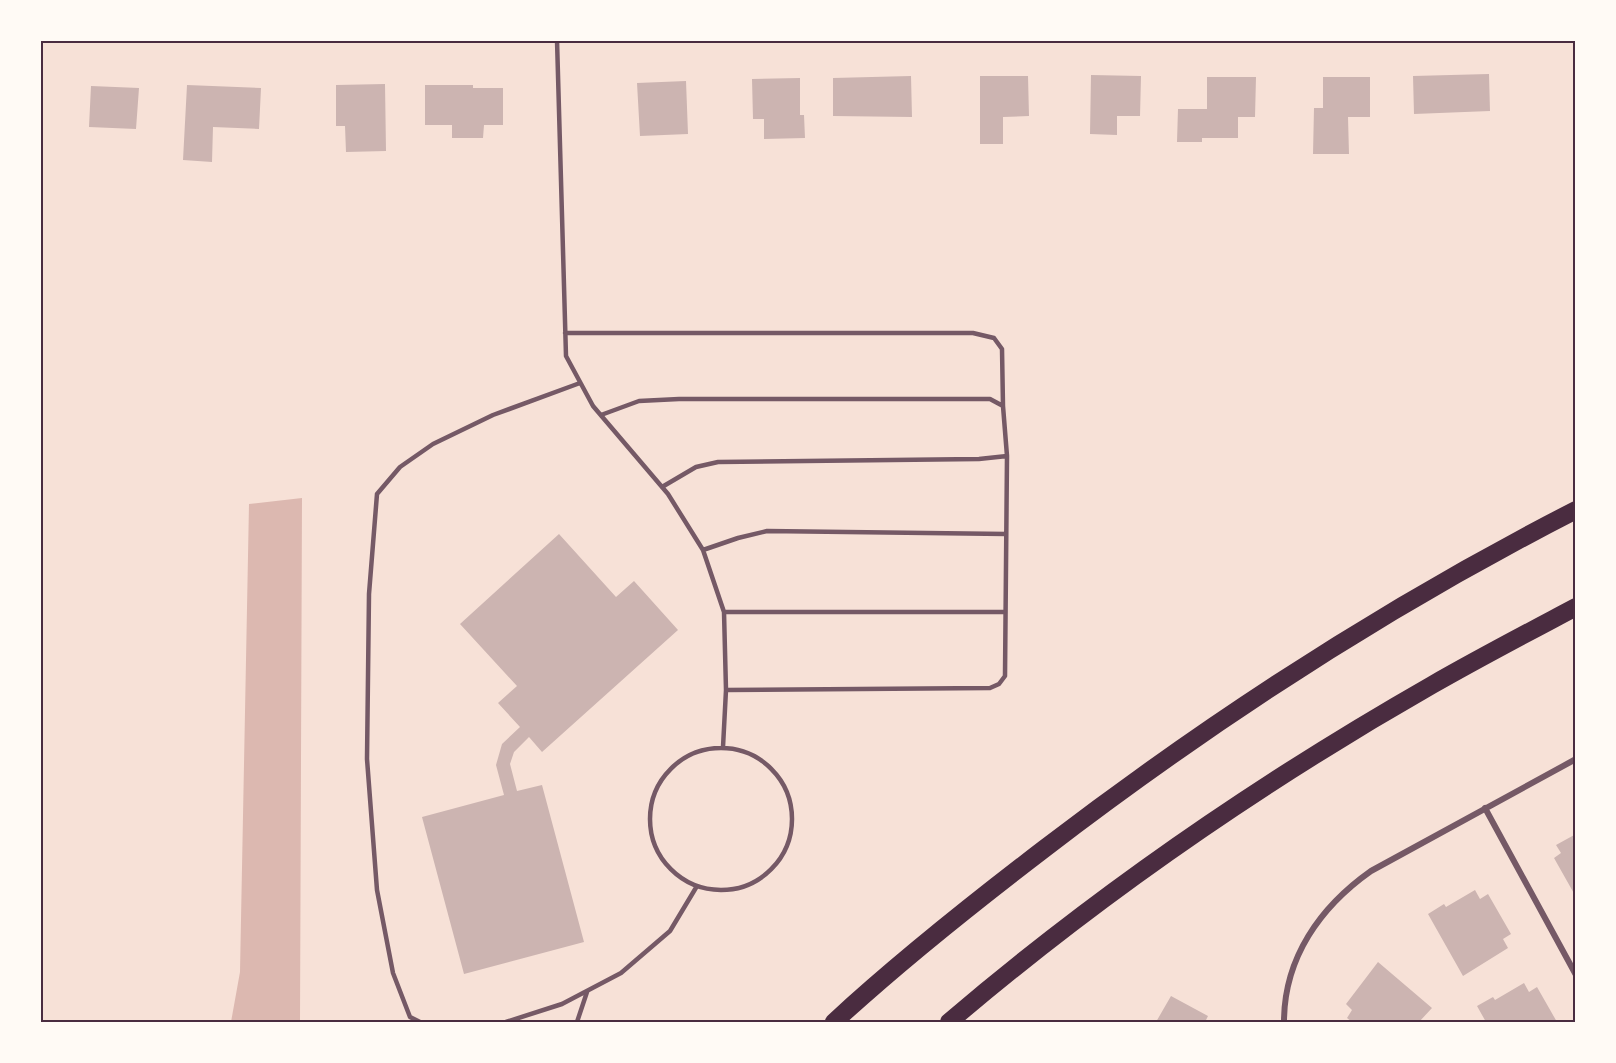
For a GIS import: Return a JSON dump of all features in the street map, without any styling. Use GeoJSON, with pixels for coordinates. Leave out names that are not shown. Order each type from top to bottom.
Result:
{"type":"FeatureCollection","features":[{"type":"Feature","properties":{"kind":"highway"},"geometry":{"type":"LineString","coordinates":[[834,1023],[936,934],[1138,778],[1396,608],[1514,541],[1575,510]]}},
{"type":"Feature","properties":{"kind":"highway"},"geometry":{"type":"LineString","coordinates":[[949,1023],[994,984],[1103,899],[1226,813],[1430,686],[1575,607]]}},
{"type":"Feature","properties":{"kind":"street"},"geometry":{"type":"LineString","coordinates":[[1284,1023],[1287,992],[1303,944],[1316,922],[1351,885],[1371,871],[1575,759]]}},
{"type":"Feature","properties":{"kind":"street"},"geometry":{"type":"LineString","coordinates":[[1485,808],[1575,975]]}},
{"type":"Feature","properties":{"kind":"lane"},"geometry":{"type":"LineString","coordinates":[[557,40],[566,356],[593,406],[662,487],[703,550],[724,612],[726,690],[723,747]]}},
{"type":"Feature","properties":{"kind":"lane"},"geometry":{"type":"LineString","coordinates":[[565,333],[973,333],[994,338],[1002,349],[1007,456],[1005,676],[999,684],[990,688],[726,690]]}},
{"type":"Feature","properties":{"kind":"lane"},"geometry":{"type":"LineString","coordinates":[[420,1023],[410,1017],[393,973],[377,890],[367,759],[369,594],[377,494],[400,467],[433,444],[493,415],[580,383]]}},
{"type":"Feature","properties":{"kind":"lane"},"geometry":{"type":"LineString","coordinates":[[601,415],[639,401],[679,399],[990,399],[1003,406]]}},
{"type":"Feature","properties":{"kind":"lane"},"geometry":{"type":"LineString","coordinates":[[662,487],[696,467],[718,462],[979,459],[1007,456]]}},
{"type":"Feature","properties":{"kind":"lane"},"geometry":{"type":"LineString","coordinates":[[703,550],[767,531],[1006,534]]}},
{"type":"Feature","properties":{"kind":"lane"},"geometry":{"type":"LineString","coordinates":[[724,612],[1005,612]]}},
{"type":"Feature","properties":{"kind":"lane"},"geometry":{"type":"LineString","coordinates":[[723,747],[748,752],[774,771],[784,784],[792,807],[791,832],[783,855],[767,874],[746,886],[722,890],[697,886],[678,875],[663,859],[653,839],[650,817],[655,794],[665,775],[681,760],[701,750],[723,747]]}},
{"type":"Feature","properties":{"kind":"lane"},"geometry":{"type":"LineString","coordinates":[[506,1023],[562,1004],[621,974],[670,931],[697,886]]}},
{"type":"Feature","properties":{"kind":"lane"},"geometry":{"type":"LineString","coordinates":[[577,1023],[587,992]]}},
{"type":"Feature","properties":{"kind":"lane"},"geometry":{"type":"LineString","coordinates":[[407,1023],[410,1017]]}},
{"type":"Feature","properties":{"kind":"shaded area"},"geometry":{"type":"Polygon","coordinates":[[[302,498],[300,1022],[231,1022],[240,972],[249,504],[302,498]]]}},
{"type":"Feature","properties":{"kind":"building"},"geometry":{"type":"Polygon","coordinates":[[[1489,74],[1490,111],[1414,114],[1413,76],[1489,74]]]}},
{"type":"Feature","properties":{"kind":"building"},"geometry":{"type":"Polygon","coordinates":[[[1091,75],[1141,76],[1140,116],[1117,116],[1117,135],[1090,134],[1091,75]]]}},
{"type":"Feature","properties":{"kind":"building"},"geometry":{"type":"Polygon","coordinates":[[[911,76],[912,117],[833,116],[833,78],[911,76]]]}},
{"type":"Feature","properties":{"kind":"building"},"geometry":{"type":"Polygon","coordinates":[[[980,76],[1028,76],[1029,116],[1003,117],[1003,144],[980,144],[980,76]]]}},
{"type":"Feature","properties":{"kind":"building"},"geometry":{"type":"Polygon","coordinates":[[[1207,77],[1256,77],[1255,117],[1238,117],[1238,138],[1202,138],[1202,142],[1177,142],[1178,109],[1207,109],[1207,77]]]}},
{"type":"Feature","properties":{"kind":"building"},"geometry":{"type":"Polygon","coordinates":[[[1323,77],[1370,77],[1370,117],[1348,117],[1349,154],[1313,154],[1314,108],[1323,108],[1323,77]]]}},
{"type":"Feature","properties":{"kind":"building"},"geometry":{"type":"Polygon","coordinates":[[[800,78],[800,115],[804,115],[805,138],[764,139],[764,119],[753,119],[752,79],[800,78]]]}},
{"type":"Feature","properties":{"kind":"building"},"geometry":{"type":"Polygon","coordinates":[[[686,81],[688,134],[640,136],[637,83],[686,81]]]}},
{"type":"Feature","properties":{"kind":"building"},"geometry":{"type":"Polygon","coordinates":[[[385,84],[386,151],[346,152],[345,126],[336,126],[336,85],[385,84]]]}},
{"type":"Feature","properties":{"kind":"building"},"geometry":{"type":"Polygon","coordinates":[[[187,85],[261,88],[259,129],[213,127],[212,162],[183,160],[187,85]]]}},
{"type":"Feature","properties":{"kind":"building"},"geometry":{"type":"Polygon","coordinates":[[[425,85],[473,85],[473,88],[503,88],[503,125],[484,125],[483,138],[452,138],[452,125],[425,125],[425,85]]]}},
{"type":"Feature","properties":{"kind":"building"},"geometry":{"type":"Polygon","coordinates":[[[91,86],[139,88],[136,129],[89,127],[91,86]]]}},
{"type":"Feature","properties":{"kind":"building"},"geometry":{"type":"Polygon","coordinates":[[[1573,111],[1576,111],[1576,139],[1574,139],[1573,111]]]}},
{"type":"Feature","properties":{"kind":"building"},"geometry":{"type":"Polygon","coordinates":[[[559,534],[616,597],[634,581],[678,630],[542,752],[529,737],[514,752],[510,764],[517,791],[542,785],[584,942],[464,974],[422,817],[504,795],[496,765],[502,744],[520,727],[498,703],[517,686],[460,624],[559,534]]]}},
{"type":"Feature","properties":{"kind":"building"},"geometry":{"type":"Polygon","coordinates":[[[1576,834],[1576,897],[1554,858],[1561,853],[1556,845],[1576,834]]]}},
{"type":"Feature","properties":{"kind":"building"},"geometry":{"type":"Polygon","coordinates":[[[1475,890],[1480,899],[1488,894],[1511,934],[1503,939],[1508,948],[1463,976],[1428,914],[1444,904],[1446,907],[1475,890]]]}},
{"type":"Feature","properties":{"kind":"building"},"geometry":{"type":"Polygon","coordinates":[[[1378,962],[1432,1008],[1419,1022],[1417,1020],[1415,1022],[1352,1022],[1347,1018],[1352,1010],[1346,1004],[1378,962]]]}},
{"type":"Feature","properties":{"kind":"building"},"geometry":{"type":"Polygon","coordinates":[[[1524,983],[1529,992],[1537,987],[1557,1022],[1486,1022],[1477,1006],[1493,997],[1495,1000],[1524,983]]]}},
{"type":"Feature","properties":{"kind":"building"},"geometry":{"type":"Polygon","coordinates":[[[1171,996],[1208,1016],[1205,1022],[1156,1022],[1171,996]]]}}]}
